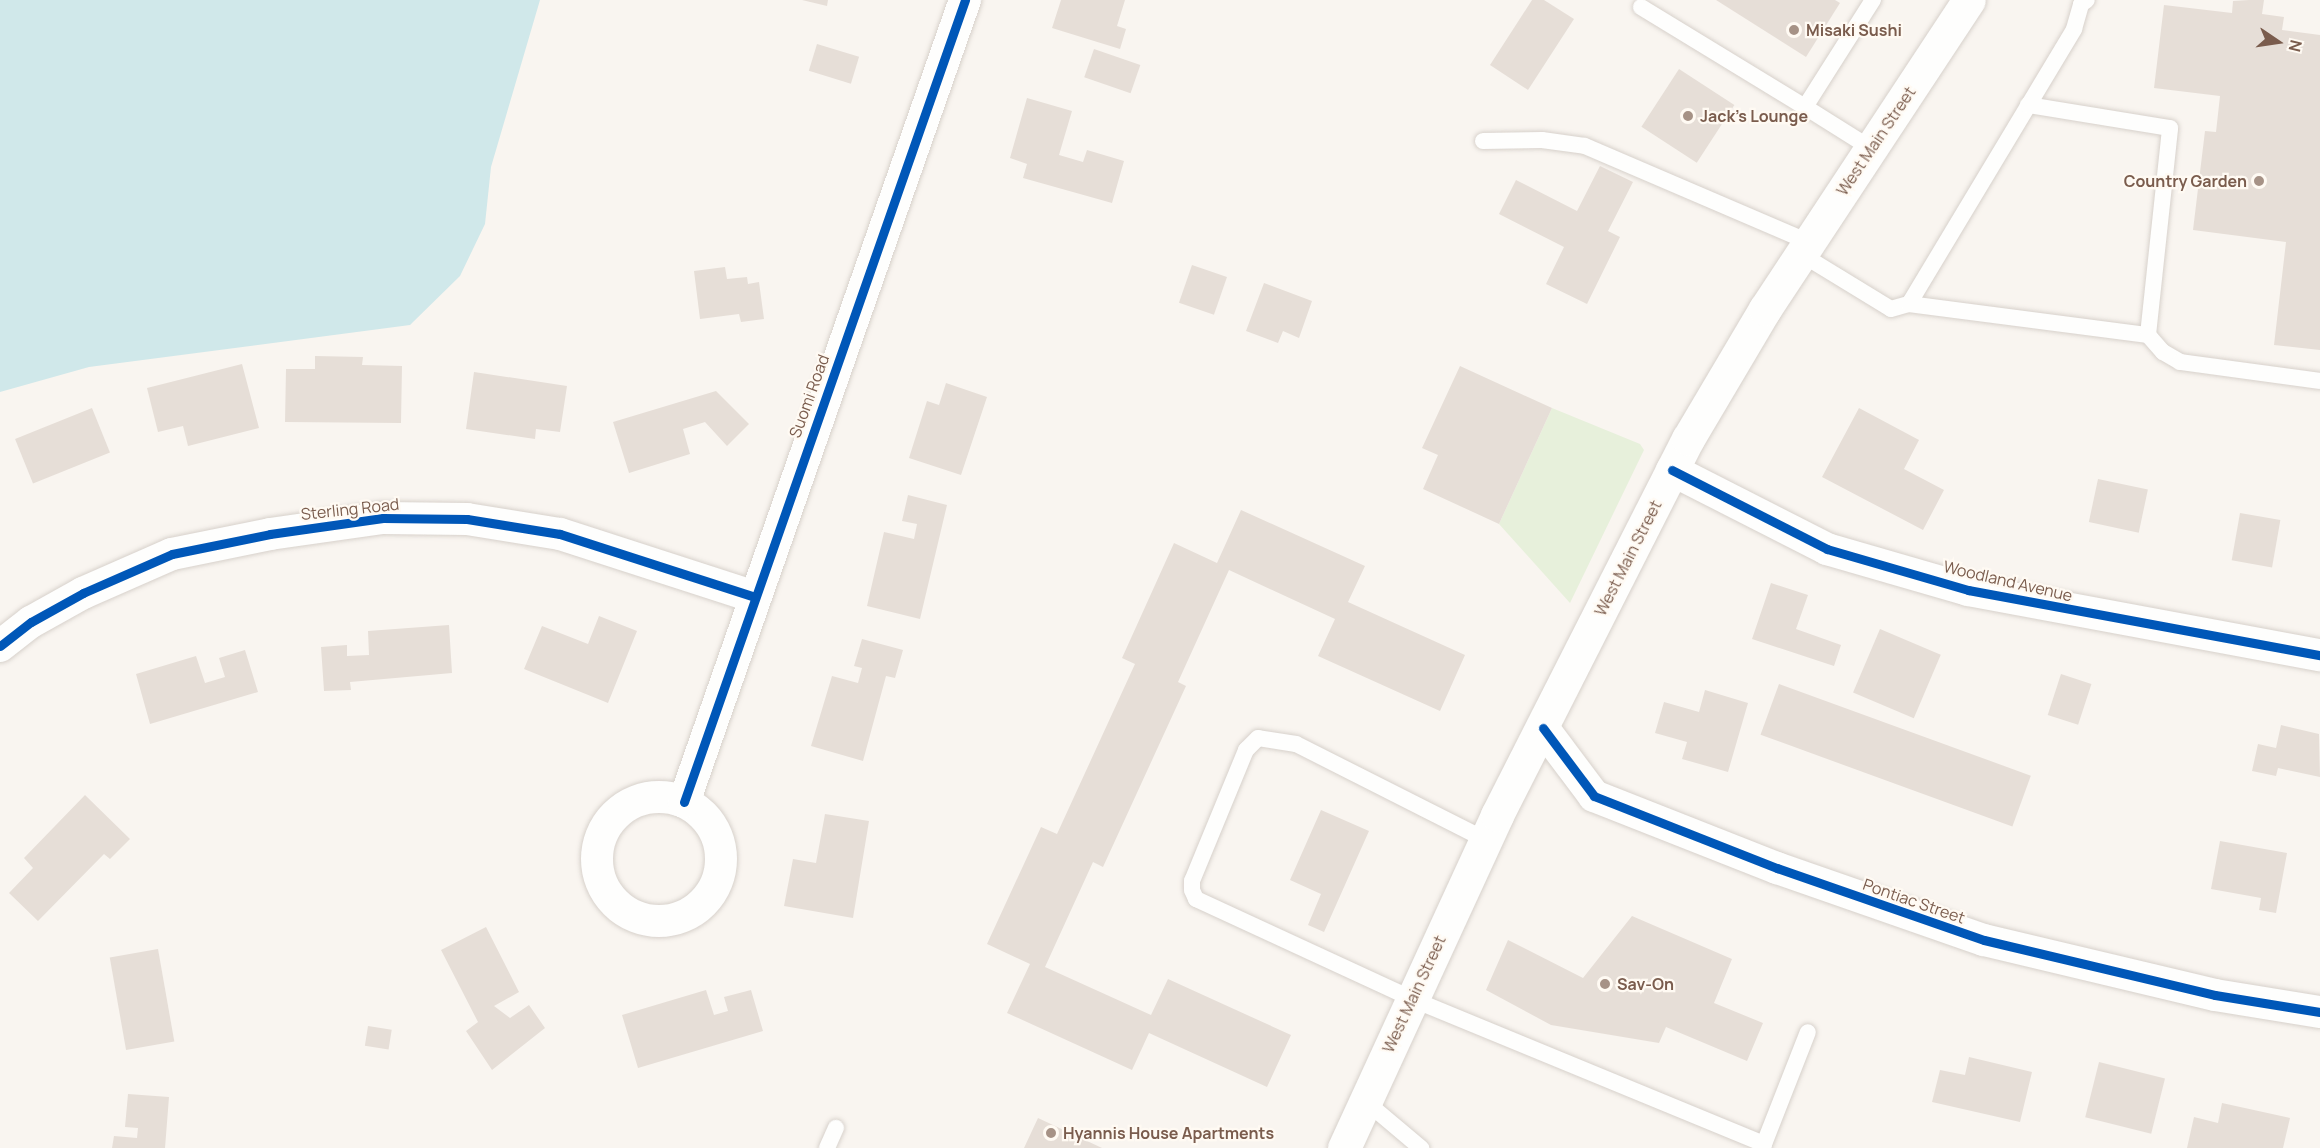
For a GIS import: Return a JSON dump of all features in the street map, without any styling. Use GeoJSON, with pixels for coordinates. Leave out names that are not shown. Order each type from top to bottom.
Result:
{"type":"FeatureCollection","features":[{"type":"Feature","properties":{"kind":"main road","name":"West Main Street"},"geometry":{"type":"LineString","coordinates":[[1344,1148],[1364,1100],[1486,840],[1672,470],[1742,345],[1872,149],[1962,2]]}},
{"type":"Feature","properties":{"kind":"street","name":"Suomi Road"},"geometry":{"type":"LineString","coordinates":[[684,802],[965,0]]}},
{"type":"Feature","properties":{"kind":"street","name":"Woodland Avenue"},"geometry":{"type":"LineString","coordinates":[[1672,470],[1827,549],[1968,590],[2320,655]]}},
{"type":"Feature","properties":{"kind":"street","name":"Sterling Road"},"geometry":{"type":"LineString","coordinates":[[0,646],[31,622],[82,593],[172,554],[270,534],[383,519],[467,519],[560,534],[755,597]]}},
{"type":"Feature","properties":{"kind":"street","name":"Pontiac Street"},"geometry":{"type":"LineString","coordinates":[[1543,728],[1594,796],[1777,868],[1984,940],[2215,995],[2320,1012]]}},
{"type":"Feature","properties":{"kind":"lane"},"geometry":{"type":"LineString","coordinates":[[1805,107],[1873,0]]}},
{"type":"Feature","properties":{"kind":"lane"},"geometry":{"type":"LineString","coordinates":[[1908,304],[2074,29],[2082,1]]}},
{"type":"Feature","properties":{"kind":"lane"},"geometry":{"type":"LineString","coordinates":[[1641,7],[1872,149]]}},
{"type":"Feature","properties":{"kind":"lane"},"geometry":{"type":"LineString","coordinates":[[2028,105],[2170,128],[2148,335]]}},
{"type":"Feature","properties":{"kind":"lane"},"geometry":{"type":"LineString","coordinates":[[1483,141],[1542,140],[1585,146],[1805,248],[1890,309],[1908,304],[2148,335],[2163,352],[2180,362],[2320,381]]}},
{"type":"Feature","properties":{"kind":"lane"},"geometry":{"type":"LineString","coordinates":[[1486,840],[1296,744],[1258,738],[1246,750],[1192,881],[1196,899],[1412,999],[1764,1144],[1808,1032]]}},
{"type":"Feature","properties":{"kind":"lane"},"geometry":{"type":"LineString","coordinates":[[1364,1100],[1421,1148]]}},
{"type":"Feature","properties":{"kind":"lane"},"geometry":{"type":"LineString","coordinates":[[827,1148],[836,1128]]}},
{"type":"Feature","properties":{"kind":"green space"},"geometry":{"type":"Polygon","coordinates":[[[1552,408],[1640,444],[1644,450],[1570,603],[1499,524],[1552,408]]]}},
{"type":"Feature","properties":{"kind":"water"},"geometry":{"type":"Polygon","coordinates":[[[0,0],[540,0],[491,167],[485,224],[460,276],[410,325],[89,367],[0,392],[0,0]]]}},
{"type":"Feature","properties":{"kind":"building"},"geometry":{"type":"Polygon","coordinates":[[[802,0],[828,0],[827,6],[802,0]]]}},
{"type":"Feature","properties":{"kind":"building"},"geometry":{"type":"Polygon","coordinates":[[[1061,0],[1125,0],[1117,26],[1126,29],[1120,49],[1052,28],[1061,0]]]}},
{"type":"Feature","properties":{"kind":"building"},"geometry":{"type":"Polygon","coordinates":[[[1532,0],[1544,0],[1574,19],[1528,90],[1490,65],[1532,0]]]}},
{"type":"Feature","properties":{"kind":"building","name":"Misaki Sushi"},"geometry":{"type":"Polygon","coordinates":[[[1716,0],[1835,0],[1840,3],[1806,57],[1716,0]]]}},
{"type":"Feature","properties":{"kind":"building","name":"Country Garden"},"geometry":{"type":"Polygon","coordinates":[[[2264,0],[2262,14],[2284,17],[2282,30],[2320,35],[2320,350],[2274,345],[2286,242],[2193,230],[2205,131],[2216,132],[2220,96],[2154,88],[2164,5],[2232,13],[2233,1],[2264,0]]]}},
{"type":"Feature","properties":{"kind":"building"},"geometry":{"type":"Polygon","coordinates":[[[817,44],[859,57],[851,84],[809,71],[817,44]]]}},
{"type":"Feature","properties":{"kind":"building"},"geometry":{"type":"Polygon","coordinates":[[[1094,49],[1140,65],[1131,93],[1084,77],[1094,49]]]}},
{"type":"Feature","properties":{"kind":"building","name":"Jack's Lounge"},"geometry":{"type":"Polygon","coordinates":[[[1679,69],[1734,105],[1697,163],[1641,127],[1679,69]]]}},
{"type":"Feature","properties":{"kind":"building"},"geometry":{"type":"Polygon","coordinates":[[[1027,98],[1072,111],[1059,155],[1083,162],[1087,150],[1124,161],[1112,203],[1023,178],[1027,164],[1010,158],[1027,98]]]}},
{"type":"Feature","properties":{"kind":"building"},"geometry":{"type":"Polygon","coordinates":[[[1600,166],[1633,182],[1608,231],[1620,237],[1587,304],[1546,284],[1564,247],[1499,214],[1516,180],[1577,211],[1600,166]]]}},
{"type":"Feature","properties":{"kind":"building"},"geometry":{"type":"Polygon","coordinates":[[[1192,265],[1227,277],[1214,315],[1179,303],[1192,265]]]}},
{"type":"Feature","properties":{"kind":"building"},"geometry":{"type":"Polygon","coordinates":[[[725,267],[727,279],[747,277],[748,284],[759,282],[764,319],[741,322],[739,314],[700,319],[694,271],[725,267]]]}},
{"type":"Feature","properties":{"kind":"building"},"geometry":{"type":"Polygon","coordinates":[[[1264,283],[1312,301],[1299,338],[1283,331],[1278,343],[1246,331],[1264,283]]]}},
{"type":"Feature","properties":{"kind":"building"},"geometry":{"type":"Polygon","coordinates":[[[315,356],[363,357],[362,365],[402,366],[401,423],[285,422],[286,369],[315,369],[315,356]]]}},
{"type":"Feature","properties":{"kind":"building"},"geometry":{"type":"Polygon","coordinates":[[[242,364],[259,428],[188,446],[183,426],[158,432],[147,388],[242,364]]]}},
{"type":"Feature","properties":{"kind":"building"},"geometry":{"type":"Polygon","coordinates":[[[1460,366],[1552,408],[1499,524],[1423,489],[1438,455],[1422,448],[1460,366]]]}},
{"type":"Feature","properties":{"kind":"building"},"geometry":{"type":"Polygon","coordinates":[[[474,372],[567,386],[560,432],[536,429],[535,439],[466,429],[474,372]]]}},
{"type":"Feature","properties":{"kind":"building"},"geometry":{"type":"Polygon","coordinates":[[[946,383],[987,397],[961,475],[909,458],[927,401],[939,405],[946,383]]]}},
{"type":"Feature","properties":{"kind":"building"},"geometry":{"type":"Polygon","coordinates":[[[716,391],[749,424],[727,446],[705,422],[683,429],[690,454],[629,473],[613,422],[716,391]]]}},
{"type":"Feature","properties":{"kind":"building"},"geometry":{"type":"Polygon","coordinates":[[[92,408],[110,453],[33,484],[15,439],[92,408]]]}},
{"type":"Feature","properties":{"kind":"building"},"geometry":{"type":"Polygon","coordinates":[[[1859,408],[1919,440],[1904,469],[1944,490],[1923,530],[1822,477],[1859,408]]]}},
{"type":"Feature","properties":{"kind":"building"},"geometry":{"type":"Polygon","coordinates":[[[2098,479],[2148,490],[2139,533],[2089,522],[2098,479]]]}},
{"type":"Feature","properties":{"kind":"building"},"geometry":{"type":"Polygon","coordinates":[[[908,495],[947,505],[920,619],[867,606],[884,532],[914,539],[917,524],[902,521],[908,495]]]}},
{"type":"Feature","properties":{"kind":"building"},"geometry":{"type":"Polygon","coordinates":[[[1241,510],[1365,566],[1348,602],[1465,655],[1440,711],[1318,656],[1335,619],[1229,570],[1178,682],[1186,686],[1103,867],[1093,862],[1045,967],[1151,1015],[1168,979],[1291,1035],[1267,1087],[1149,1033],[1132,1070],[1007,1013],[1030,964],[987,944],[1041,827],[1057,834],[1135,664],[1122,658],[1174,543],[1217,563],[1241,510]]]}},
{"type":"Feature","properties":{"kind":"building"},"geometry":{"type":"Polygon","coordinates":[[[2240,513],[2280,520],[2272,567],[2232,560],[2240,513]]]}},
{"type":"Feature","properties":{"kind":"building"},"geometry":{"type":"Polygon","coordinates":[[[1771,583],[1808,595],[1796,629],[1841,645],[1834,666],[1752,639],[1771,583]]]}},
{"type":"Feature","properties":{"kind":"building"},"geometry":{"type":"Polygon","coordinates":[[[599,616],[637,631],[608,703],[524,669],[542,626],[588,644],[599,616]]]}},
{"type":"Feature","properties":{"kind":"building"},"geometry":{"type":"Polygon","coordinates":[[[449,625],[452,673],[350,682],[351,690],[324,691],[321,647],[347,645],[347,656],[369,655],[368,631],[449,625]]]}},
{"type":"Feature","properties":{"kind":"building"},"geometry":{"type":"Polygon","coordinates":[[[1880,629],[1941,655],[1914,718],[1853,693],[1880,629]]]}},
{"type":"Feature","properties":{"kind":"building"},"geometry":{"type":"Polygon","coordinates":[[[862,639],[903,650],[895,678],[886,676],[863,761],[811,746],[832,676],[858,683],[862,668],[854,666],[862,639]]]}},
{"type":"Feature","properties":{"kind":"building"},"geometry":{"type":"Polygon","coordinates":[[[245,650],[258,692],[150,724],[136,674],[196,656],[205,683],[225,677],[219,658],[245,650]]]}},
{"type":"Feature","properties":{"kind":"building"},"geometry":{"type":"Polygon","coordinates":[[[2061,674],[2091,684],[2078,725],[2048,715],[2061,674]]]}},
{"type":"Feature","properties":{"kind":"building"},"geometry":{"type":"Polygon","coordinates":[[[1779,684],[2031,776],[2012,826],[1761,735],[1779,684]]]}},
{"type":"Feature","properties":{"kind":"building"},"geometry":{"type":"Polygon","coordinates":[[[1705,690],[1748,703],[1728,772],[1682,759],[1687,742],[1655,733],[1664,702],[1699,712],[1705,690]]]}},
{"type":"Feature","properties":{"kind":"building"},"geometry":{"type":"Polygon","coordinates":[[[2281,725],[2319,734],[2320,777],[2278,768],[2276,776],[2252,771],[2258,744],[2276,748],[2281,725]]]}},
{"type":"Feature","properties":{"kind":"building"},"geometry":{"type":"Polygon","coordinates":[[[85,795],[130,839],[110,859],[104,854],[38,921],[9,893],[33,868],[24,858],[85,795]]]}},
{"type":"Feature","properties":{"kind":"building"},"geometry":{"type":"Polygon","coordinates":[[[1321,810],[1369,831],[1324,932],[1308,925],[1321,894],[1290,880],[1321,810]]]}},
{"type":"Feature","properties":{"kind":"building"},"geometry":{"type":"Polygon","coordinates":[[[825,814],[869,821],[853,918],[784,906],[793,859],[816,863],[825,814]]]}},
{"type":"Feature","properties":{"kind":"building"},"geometry":{"type":"Polygon","coordinates":[[[2220,841],[2287,853],[2276,913],[2259,910],[2261,898],[2211,889],[2220,841]]]}},
{"type":"Feature","properties":{"kind":"building","name":"Sav-On"},"geometry":{"type":"Polygon","coordinates":[[[1632,916],[1732,959],[1714,1003],[1763,1023],[1747,1061],[1666,1027],[1659,1043],[1551,1025],[1486,990],[1508,940],[1583,978],[1632,916]]]}},
{"type":"Feature","properties":{"kind":"building"},"geometry":{"type":"Polygon","coordinates":[[[486,927],[519,992],[494,1006],[510,1018],[529,1005],[545,1028],[492,1070],[466,1031],[478,1022],[441,950],[486,927]]]}},
{"type":"Feature","properties":{"kind":"building"},"geometry":{"type":"Polygon","coordinates":[[[158,949],[174,1042],[126,1050],[110,958],[158,949]]]}},
{"type":"Feature","properties":{"kind":"building"},"geometry":{"type":"Polygon","coordinates":[[[706,990],[714,1015],[728,1011],[724,997],[751,990],[763,1031],[638,1068],[622,1015],[706,990]]]}},
{"type":"Feature","properties":{"kind":"building"},"geometry":{"type":"Polygon","coordinates":[[[368,1026],[392,1030],[389,1050],[365,1046],[368,1026]]]}},
{"type":"Feature","properties":{"kind":"building"},"geometry":{"type":"Polygon","coordinates":[[[1969,1057],[2032,1072],[2020,1122],[1932,1102],[1940,1070],[1965,1075],[1969,1057]]]}},
{"type":"Feature","properties":{"kind":"building"},"geometry":{"type":"Polygon","coordinates":[[[2099,1062],[2165,1078],[2151,1134],[2085,1117],[2099,1062]]]}},
{"type":"Feature","properties":{"kind":"building"},"geometry":{"type":"Polygon","coordinates":[[[128,1094],[169,1097],[165,1148],[112,1148],[114,1136],[137,1138],[138,1128],[125,1127],[128,1094]]]}},
{"type":"Feature","properties":{"kind":"building"},"geometry":{"type":"Polygon","coordinates":[[[2222,1103],[2290,1118],[2283,1148],[2187,1148],[2194,1117],[2218,1123],[2222,1103]]]}},
{"type":"Feature","properties":{"kind":"building","name":"Hyannis House Apartments"},"geometry":{"type":"Polygon","coordinates":[[[1038,1118],[1102,1148],[1024,1148],[1038,1118]]]}},
{"type":"Feature","properties":{"kind":"cycle path"},"geometry":{"type":"LineString","coordinates":[[684,802],[965,0]]}},
{"type":"Feature","properties":{"kind":"cycle path"},"geometry":{"type":"LineString","coordinates":[[1672,470],[1827,549],[1968,590],[2320,655]]}},
{"type":"Feature","properties":{"kind":"cycle path"},"geometry":{"type":"LineString","coordinates":[[0,646],[31,622],[83,593],[172,554],[270,534],[383,518],[467,519],[560,534],[755,597]]}},
{"type":"Feature","properties":{"kind":"cycle path"},"geometry":{"type":"LineString","coordinates":[[1543,728],[1594,796],[1777,868],[1984,940],[2215,995],[2320,1012]]}},
{"type":"Feature","properties":{"kind":"place","name":"Misaki Sushi"},"geometry":{"type":"Point","coordinates":[1794,30]}},
{"type":"Feature","properties":{"kind":"place","name":"Jack's Lounge"},"geometry":{"type":"Point","coordinates":[1688,116]}},
{"type":"Feature","properties":{"kind":"place","name":"Country Garden"},"geometry":{"type":"Point","coordinates":[2259,181]}},
{"type":"Feature","properties":{"kind":"place","name":"Sav-On"},"geometry":{"type":"Point","coordinates":[1605,984]}},
{"type":"Feature","properties":{"kind":"place","name":"Hyannis House Apartments"},"geometry":{"type":"Point","coordinates":[1051,1133]}}]}
